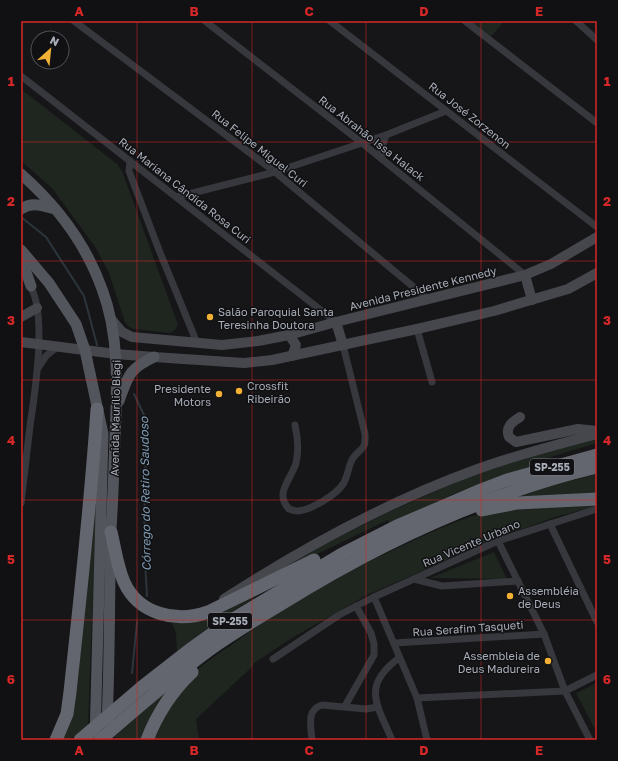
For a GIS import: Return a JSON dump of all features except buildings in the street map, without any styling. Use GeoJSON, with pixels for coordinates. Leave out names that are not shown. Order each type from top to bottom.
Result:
{"type":"FeatureCollection","features":[{"type":"Feature","properties":{"kind":"highway"},"geometry":{"type":"LineString","coordinates":[[56,740],[67,714],[70,692],[86,546],[96,409]]}},
{"type":"Feature","properties":{"kind":"highway"},"geometry":{"type":"LineString","coordinates":[[507,480],[597,447]]}},
{"type":"Feature","properties":{"kind":"highway","name":"SP-255"},"geometry":{"type":"LineString","coordinates":[[100,740],[179,673],[210,650],[247,625],[403,530],[454,501],[507,480],[597,455]]}},
{"type":"Feature","properties":{"kind":"highway","name":"SP-255"},"geometry":{"type":"LineString","coordinates":[[80,740],[142,687],[192,648],[228,622],[322,565],[403,530],[521,488],[597,466]]}},
{"type":"Feature","properties":{"kind":"highway"},"geometry":{"type":"LineString","coordinates":[[111,532],[120,571],[125,583],[136,600],[152,611],[173,617],[184,618],[208,612],[348,545],[486,508],[543,501],[597,499]]}},
{"type":"Feature","properties":{"kind":"highway"},"geometry":{"type":"LineString","coordinates":[[147,740],[162,710],[179,685],[200,664],[247,625]]}},
{"type":"Feature","properties":{"kind":"main road","name":"Avenida Maurílio Biagi"},"geometry":{"type":"LineString","coordinates":[[21,174],[55,209],[78,239],[93,265],[103,290],[111,319],[116,354],[116,409],[111,532],[106,740]]}},
{"type":"Feature","properties":{"kind":"main road"},"geometry":{"type":"LineString","coordinates":[[24,207],[35,204],[55,209]]}},
{"type":"Feature","properties":{"kind":"main road","name":"Avenida Presidente Kennedy"},"geometry":{"type":"LineString","coordinates":[[111,319],[122,332],[132,337],[222,345],[258,341],[289,335],[525,275],[551,264],[597,237]]}},
{"type":"Feature","properties":{"kind":"main road","name":"Avenida Maurílio Biagi"},"geometry":{"type":"LineString","coordinates":[[21,250],[61,299],[76,324],[85,350],[96,409],[103,434],[95,740]]}},
{"type":"Feature","properties":{"kind":"main road"},"geometry":{"type":"LineString","coordinates":[[21,258],[30,286]]}},
{"type":"Feature","properties":{"kind":"main road"},"geometry":{"type":"LineString","coordinates":[[21,342],[154,358],[244,363],[272,360],[494,311],[568,289],[597,273]]}},
{"type":"Feature","properties":{"kind":"main road"},"geometry":{"type":"LineString","coordinates":[[525,275],[532,300]]}},
{"type":"Feature","properties":{"kind":"main road"},"geometry":{"type":"LineString","coordinates":[[21,317],[37,308]]}},
{"type":"Feature","properties":{"kind":"main road"},"geometry":{"type":"LineString","coordinates":[[336,322],[342,345]]}},
{"type":"Feature","properties":{"kind":"main road"},"geometry":{"type":"LineString","coordinates":[[289,335],[296,345],[292,356]]}},
{"type":"Feature","properties":{"kind":"main road"},"geometry":{"type":"LineString","coordinates":[[116,409],[124,384],[133,370],[140,363],[154,358]]}},
{"type":"Feature","properties":{"kind":"main road"},"geometry":{"type":"LineString","coordinates":[[520,418],[509,425],[508,430],[509,437],[516,442],[578,429],[597,432]]}},
{"type":"Feature","properties":{"kind":"main road"},"geometry":{"type":"LineString","coordinates":[[208,612],[224,599],[275,566],[329,537],[416,494],[474,470],[508,458],[597,432]]}},
{"type":"Feature","properties":{"kind":"street","name":"Rua Felipe Miguel Curi"},"geometry":{"type":"LineString","coordinates":[[74,21],[275,172],[428,299]]}},
{"type":"Feature","properties":{"kind":"street","name":"Rua Abrahão Issa Halack"},"geometry":{"type":"LineString","coordinates":[[205,21],[362,143],[525,275]]}},
{"type":"Feature","properties":{"kind":"street","name":"Rua José Zorzenon"},"geometry":{"type":"LineString","coordinates":[[330,21],[597,227]]}},
{"type":"Feature","properties":{"kind":"street"},"geometry":{"type":"LineString","coordinates":[[465,21],[597,123]]}},
{"type":"Feature","properties":{"kind":"street"},"geometry":{"type":"LineString","coordinates":[[576,21],[597,40]]}},
{"type":"Feature","properties":{"kind":"street","name":"Rua Mariana Cândida Rosa Curi"},"geometry":{"type":"LineString","coordinates":[[21,76],[336,322]]}},
{"type":"Feature","properties":{"kind":"street"},"geometry":{"type":"LineString","coordinates":[[177,197],[275,172],[386,135],[446,111]]}},
{"type":"Feature","properties":{"kind":"street"},"geometry":{"type":"LineString","coordinates":[[382,159],[381,151],[386,135]]}},
{"type":"Feature","properties":{"kind":"street"},"geometry":{"type":"LineString","coordinates":[[130,161],[129,171],[197,343]]}},
{"type":"Feature","properties":{"kind":"street"},"geometry":{"type":"LineString","coordinates":[[21,272],[30,286],[35,298],[39,327],[36,370],[21,503]]}},
{"type":"Feature","properties":{"kind":"street"},"geometry":{"type":"LineString","coordinates":[[417,329],[432,382]]}},
{"type":"Feature","properties":{"kind":"street"},"geometry":{"type":"LineString","coordinates":[[295,425],[298,439],[298,449],[295,465],[282,493],[282,500],[289,510],[298,511],[314,506],[334,494],[344,484],[353,458],[365,444],[365,434],[342,345]]}},
{"type":"Feature","properties":{"kind":"street"},"geometry":{"type":"LineString","coordinates":[[36,370],[46,356],[57,347]]}},
{"type":"Feature","properties":{"kind":"street","name":"Rua Vicente Urbano"},"geometry":{"type":"LineString","coordinates":[[273,659],[338,615],[374,597],[498,541],[597,509]]}},
{"type":"Feature","properties":{"kind":"street"},"geometry":{"type":"LineString","coordinates":[[550,524],[597,622]]}},
{"type":"Feature","properties":{"kind":"street"},"geometry":{"type":"LineString","coordinates":[[498,541],[544,634],[566,690],[590,740]]}},
{"type":"Feature","properties":{"kind":"street"},"geometry":{"type":"LineString","coordinates":[[414,579],[442,586],[518,582]]}},
{"type":"Feature","properties":{"kind":"street"},"geometry":{"type":"LineString","coordinates":[[374,597],[417,698],[427,740]]}},
{"type":"Feature","properties":{"kind":"street"},"geometry":{"type":"LineString","coordinates":[[345,706],[374,655],[374,644],[371,633],[356,606]]}},
{"type":"Feature","properties":{"kind":"street","name":"Rua Serafim Tasqueti"},"geometry":{"type":"LineString","coordinates":[[394,644],[544,634]]}},
{"type":"Feature","properties":{"kind":"street"},"geometry":{"type":"LineString","coordinates":[[392,740],[375,696],[376,685],[380,676],[389,665],[399,658]]}},
{"type":"Feature","properties":{"kind":"street"},"geometry":{"type":"LineString","coordinates":[[417,698],[566,690],[597,675]]}},
{"type":"Feature","properties":{"kind":"street"},"geometry":{"type":"LineString","coordinates":[[312,740],[311,714],[316,707],[322,705],[366,709],[378,707]]}},
{"type":"Feature","properties":{"kind":"shaded area"},"geometry":{"type":"Polygon","coordinates":[[[465,21],[504,21],[489,39],[465,21]]]}},
{"type":"Feature","properties":{"kind":"shaded area"},"geometry":{"type":"Polygon","coordinates":[[[21,89],[117,164],[122,171],[178,325],[175,330],[170,333],[133,329],[128,326],[125,322],[109,273],[96,248],[52,188],[21,161],[21,89]]]}},
{"type":"Feature","properties":{"kind":"shaded area"},"geometry":{"type":"Polygon","coordinates":[[[597,435],[597,443],[544,459],[541,463],[456,493],[389,523],[388,520],[282,571],[281,569],[335,539],[387,513],[465,478],[597,435]]]}},
{"type":"Feature","properties":{"kind":"shaded area"},"geometry":{"type":"Polygon","coordinates":[[[597,474],[597,494],[510,499],[536,490],[597,474]]]}},
{"type":"Feature","properties":{"kind":"shaded area"},"geometry":{"type":"Polygon","coordinates":[[[97,484],[88,726],[69,740],[61,740],[97,484]]]}},
{"type":"Feature","properties":{"kind":"shaded area"},"geometry":{"type":"Polygon","coordinates":[[[597,502],[597,506],[555,517],[495,539],[367,595],[292,638],[253,664],[253,666],[196,719],[199,740],[151,740],[163,716],[179,692],[189,678],[203,665],[279,612],[365,562],[366,563],[414,540],[464,519],[498,509],[597,502]]]}},
{"type":"Feature","properties":{"kind":"shaded area"},"geometry":{"type":"Polygon","coordinates":[[[494,552],[507,579],[430,578],[494,552]]]}},
{"type":"Feature","properties":{"kind":"shaded area"},"geometry":{"type":"Polygon","coordinates":[[[279,582],[220,619],[177,651],[176,633],[171,621],[279,582]]]}},
{"type":"Feature","properties":{"kind":"shaded area"},"geometry":{"type":"Polygon","coordinates":[[[597,683],[597,733],[576,693],[597,683]]]}},
{"type":"Feature","properties":{"kind":"shaded area"},"geometry":{"type":"Polygon","coordinates":[[[175,684],[145,740],[115,740],[115,736],[175,684]]]}},
{"type":"Feature","properties":{"kind":"waterway","name":"Córrego do Retiro Saudoso"},"geometry":{"type":"LineString","coordinates":[[21,217],[46,237],[84,296],[97,345]]}},
{"type":"Feature","properties":{"kind":"waterway","name":"Córrego do Retiro Saudoso"},"geometry":{"type":"LineString","coordinates":[[134,394],[144,415],[146,429],[144,544],[147,596]]}},
{"type":"Feature","properties":{"kind":"waterway","name":"Córrego do Retiro Saudoso"},"geometry":{"type":"LineString","coordinates":[[132,673],[137,622]]}},
{"type":"Feature","properties":{"kind":"place","name":"Salão Paroquial Santa Teresinha Doutora"},"geometry":{"type":"Point","coordinates":[210,317]}},
{"type":"Feature","properties":{"kind":"place","name":"Crossfit Ribeirão"},"geometry":{"type":"Point","coordinates":[239,391]}},
{"type":"Feature","properties":{"kind":"place","name":"Presidente Motors"},"geometry":{"type":"Point","coordinates":[219,394]}},
{"type":"Feature","properties":{"kind":"place","name":"Assembléia de Deus"},"geometry":{"type":"Point","coordinates":[510,596]}},
{"type":"Feature","properties":{"kind":"place","name":"Assembleia de Deus Madureira"},"geometry":{"type":"Point","coordinates":[548,661]}}]}
